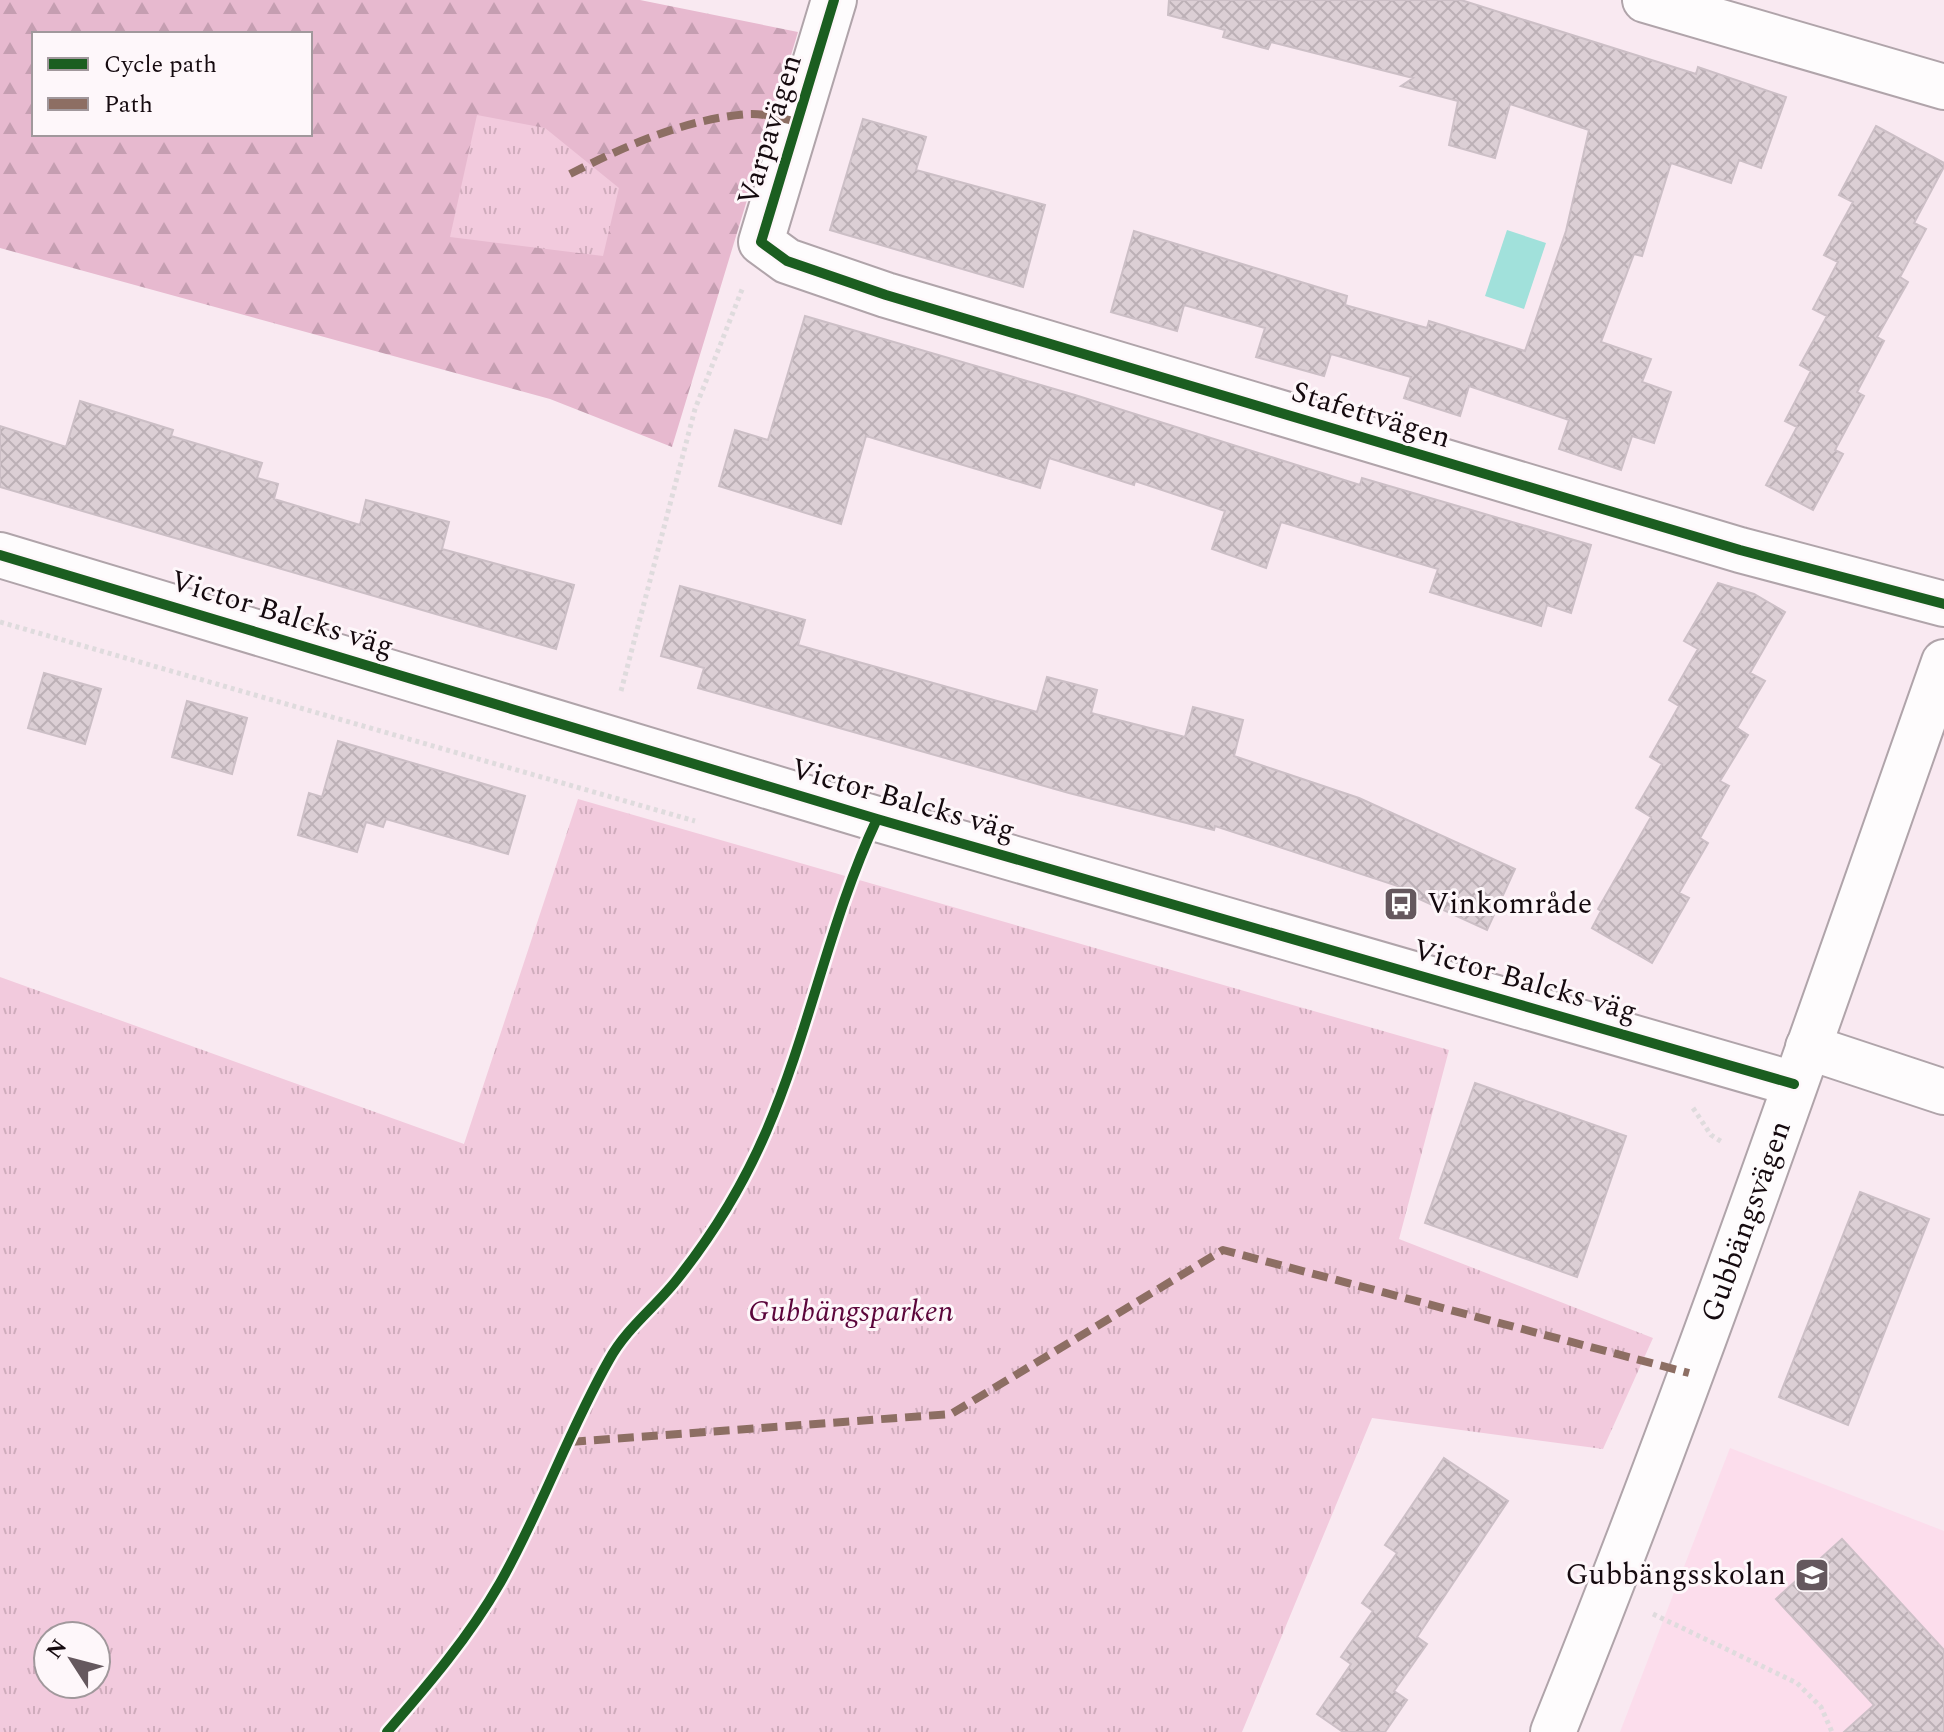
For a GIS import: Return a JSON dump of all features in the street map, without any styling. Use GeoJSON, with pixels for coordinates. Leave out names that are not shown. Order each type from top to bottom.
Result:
{"type":"FeatureCollection","features":[{"type":"Feature","properties":{"kind":"street","name":"Varpavägen"},"geometry":{"type":"LineString","coordinates":[[774,252],[834,0]]}},
{"type":"Feature","properties":{"kind":"street"},"geometry":{"type":"LineString","coordinates":[[1645,0],[1944,87]]}},
{"type":"Feature","properties":{"kind":"street","name":"Stafettvägen"},"geometry":{"type":"LineString","coordinates":[[774,252],[886,295],[1724,545],[1944,604]]}},
{"type":"Feature","properties":{"kind":"street","name":"Victor Balcks väg"},"geometry":{"type":"LineString","coordinates":[[0,555],[877,819],[1801,1066],[1944,1092]]}},
{"type":"Feature","properties":{"kind":"street","name":"Gubbängsvägen"},"geometry":{"type":"LineString","coordinates":[[1553,1732],[1609,1594],[1944,662]]}},
{"type":"Feature","properties":{"kind":"path"},"geometry":{"type":"LineString","coordinates":[[622,686],[695,409],[774,252]]}},
{"type":"Feature","properties":{"kind":"path"},"geometry":{"type":"LineString","coordinates":[[1609,1594],[1797,1683],[1821,1707],[1832,1732]]}},
{"type":"Feature","properties":{"kind":"shaded area"},"geometry":{"type":"Polygon","coordinates":[[[1507,230],[1546,243],[1524,309],[1485,296],[1507,230]]]}},
{"type":"Feature","properties":{"kind":"shaded area","name":"Gubbängsskolan"},"geometry":{"type":"Polygon","coordinates":[[[1730,1448],[1944,1531],[1944,1732],[1620,1732],[1730,1448]]]}},
{"type":"Feature","properties":{"kind":"green space"},"geometry":{"type":"Polygon","coordinates":[[[0,0],[640,0],[798,32],[672,447],[550,399],[0,248],[0,0]]]}},
{"type":"Feature","properties":{"kind":"green space"},"geometry":{"type":"Polygon","coordinates":[[[477,115],[545,128],[619,188],[603,256],[450,237],[477,115]]]}},
{"type":"Feature","properties":{"kind":"green space","name":"Gubbängsparken"},"geometry":{"type":"Polygon","coordinates":[[[578,799],[1449,1050],[1399,1239],[1653,1338],[1603,1449],[1372,1418],[1242,1732],[0,1732],[0,977],[464,1144],[578,799]]]}},
{"type":"Feature","properties":{"kind":"building"},"geometry":{"type":"Polygon","coordinates":[[[1169,0],[1461,0],[1696,74],[1698,67],[1786,97],[1761,168],[1739,160],[1731,183],[1671,163],[1642,256],[1634,254],[1601,342],[1651,359],[1642,382],[1671,392],[1654,443],[1632,436],[1621,470],[1559,449],[1569,420],[1469,386],[1460,416],[1404,398],[1411,377],[1331,354],[1324,376],[1256,357],[1265,328],[1184,305],[1177,331],[1111,312],[1134,231],[1347,296],[1345,305],[1427,328],[1429,321],[1525,351],[1566,231],[1589,130],[1510,104],[1495,158],[1449,145],[1458,101],[1401,86],[1413,78],[1271,42],[1268,49],[1223,37],[1225,30],[1168,15],[1169,0]]]}},
{"type":"Feature","properties":{"kind":"building"},"geometry":{"type":"Polygon","coordinates":[[[863,119],[926,137],[916,170],[1045,205],[1023,287],[830,230],[863,119]]]}},
{"type":"Feature","properties":{"kind":"building"},"geometry":{"type":"Polygon","coordinates":[[[1876,126],[1944,163],[1944,167],[1914,223],[1926,229],[1900,277],[1908,282],[1877,337],[1884,341],[1857,392],[1864,396],[1835,450],[1843,454],[1813,510],[1766,485],[1797,427],[1785,421],[1811,371],[1800,365],[1827,316],[1813,309],[1838,262],[1824,255],[1853,202],[1839,195],[1876,126]]]}},
{"type":"Feature","properties":{"kind":"building"},"geometry":{"type":"Polygon","coordinates":[[[805,316],[1075,395],[1360,485],[1362,478],[1591,545],[1571,613],[1547,605],[1541,626],[1430,592],[1438,569],[1281,522],[1266,568],[1212,549],[1225,511],[1135,481],[1134,485],[1049,458],[1040,488],[866,436],[841,524],[719,486],[735,430],[768,440],[805,316]]]}},
{"type":"Feature","properties":{"kind":"building"},"geometry":{"type":"Polygon","coordinates":[[[80,401],[173,430],[171,436],[262,463],[257,478],[278,484],[274,499],[360,525],[366,500],[449,522],[442,549],[574,585],[556,649],[0,487],[0,426],[66,447],[80,401]]]}},
{"type":"Feature","properties":{"kind":"building"},"geometry":{"type":"Polygon","coordinates":[[[1718,583],[1754,594],[1785,612],[1750,673],[1765,681],[1737,728],[1748,735],[1720,781],[1729,786],[1700,838],[1708,843],[1679,893],[1689,898],[1652,963],[1592,928],[1601,911],[1598,909],[1651,817],[1636,808],[1662,764],[1650,757],[1679,706],[1669,700],[1698,649],[1684,641],[1718,583]]]}},
{"type":"Feature","properties":{"kind":"building"},"geometry":{"type":"Polygon","coordinates":[[[680,586],[805,620],[798,645],[1037,712],[1047,677],[1097,690],[1091,713],[1185,737],[1193,707],[1243,720],[1234,756],[1359,798],[1515,869],[1487,930],[1417,898],[1419,893],[1215,826],[1214,830],[1069,793],[698,688],[704,668],[661,656],[680,586]]]}},
{"type":"Feature","properties":{"kind":"building"},"geometry":{"type":"Polygon","coordinates":[[[44,673],[101,689],[85,744],[28,728],[44,673]]]}},
{"type":"Feature","properties":{"kind":"building"},"geometry":{"type":"Polygon","coordinates":[[[187,701],[247,718],[232,774],[172,757],[187,701]]]}},
{"type":"Feature","properties":{"kind":"building"},"geometry":{"type":"Polygon","coordinates":[[[338,741],[525,796],[508,854],[386,819],[383,827],[366,822],[357,852],[298,835],[309,793],[322,797],[338,741]]]}},
{"type":"Feature","properties":{"kind":"building"},"geometry":{"type":"Polygon","coordinates":[[[1475,1083],[1626,1136],[1577,1277],[1425,1223],[1475,1083]]]}},
{"type":"Feature","properties":{"kind":"building"},"geometry":{"type":"Polygon","coordinates":[[[1860,1192],[1929,1219],[1848,1425],[1779,1397],[1860,1192]]]}},
{"type":"Feature","properties":{"kind":"building"},"geometry":{"type":"Polygon","coordinates":[[[1444,1458],[1508,1501],[1417,1637],[1427,1644],[1394,1691],[1407,1700],[1385,1732],[1343,1732],[1317,1714],[1351,1664],[1341,1657],[1373,1611],[1362,1603],[1397,1553],[1385,1545],[1444,1458]]]}},
{"type":"Feature","properties":{"kind":"building"},"geometry":{"type":"Polygon","coordinates":[[[1842,1539],[1944,1650],[1944,1732],[1844,1732],[1874,1705],[1776,1599],[1842,1539]]]}},
{"type":"Feature","properties":{"kind":"marked path"},"geometry":{"type":"LineString","coordinates":[[570,174],[634,144],[701,122],[754,114],[798,122]]}},
{"type":"Feature","properties":{"kind":"marked path"},"geometry":{"type":"LineString","coordinates":[[570,1442],[951,1414],[1223,1250],[1689,1373]]}},
{"type":"Feature","properties":{"kind":"cycle path"},"geometry":{"type":"LineString","coordinates":[[834,0],[761,242],[787,261],[886,295],[1740,550],[1944,604]]}},
{"type":"Feature","properties":{"kind":"cycle path"},"geometry":{"type":"LineString","coordinates":[[0,555],[877,819],[1794,1084]]}},
{"type":"Feature","properties":{"kind":"cycle path"},"geometry":{"type":"LineString","coordinates":[[387,1732],[447,1660],[488,1603],[515,1556],[580,1415],[616,1348],[692,1261],[748,1170],[781,1093],[846,896],[877,819]]}},
{"type":"Feature","properties":{"kind":"place","name":"Vinkområde"},"geometry":{"type":"Point","coordinates":[1401,904]}},
{"type":"Feature","properties":{"kind":"place","name":"Gubbängsskolan"},"geometry":{"type":"Point","coordinates":[1812,1575]}}]}
